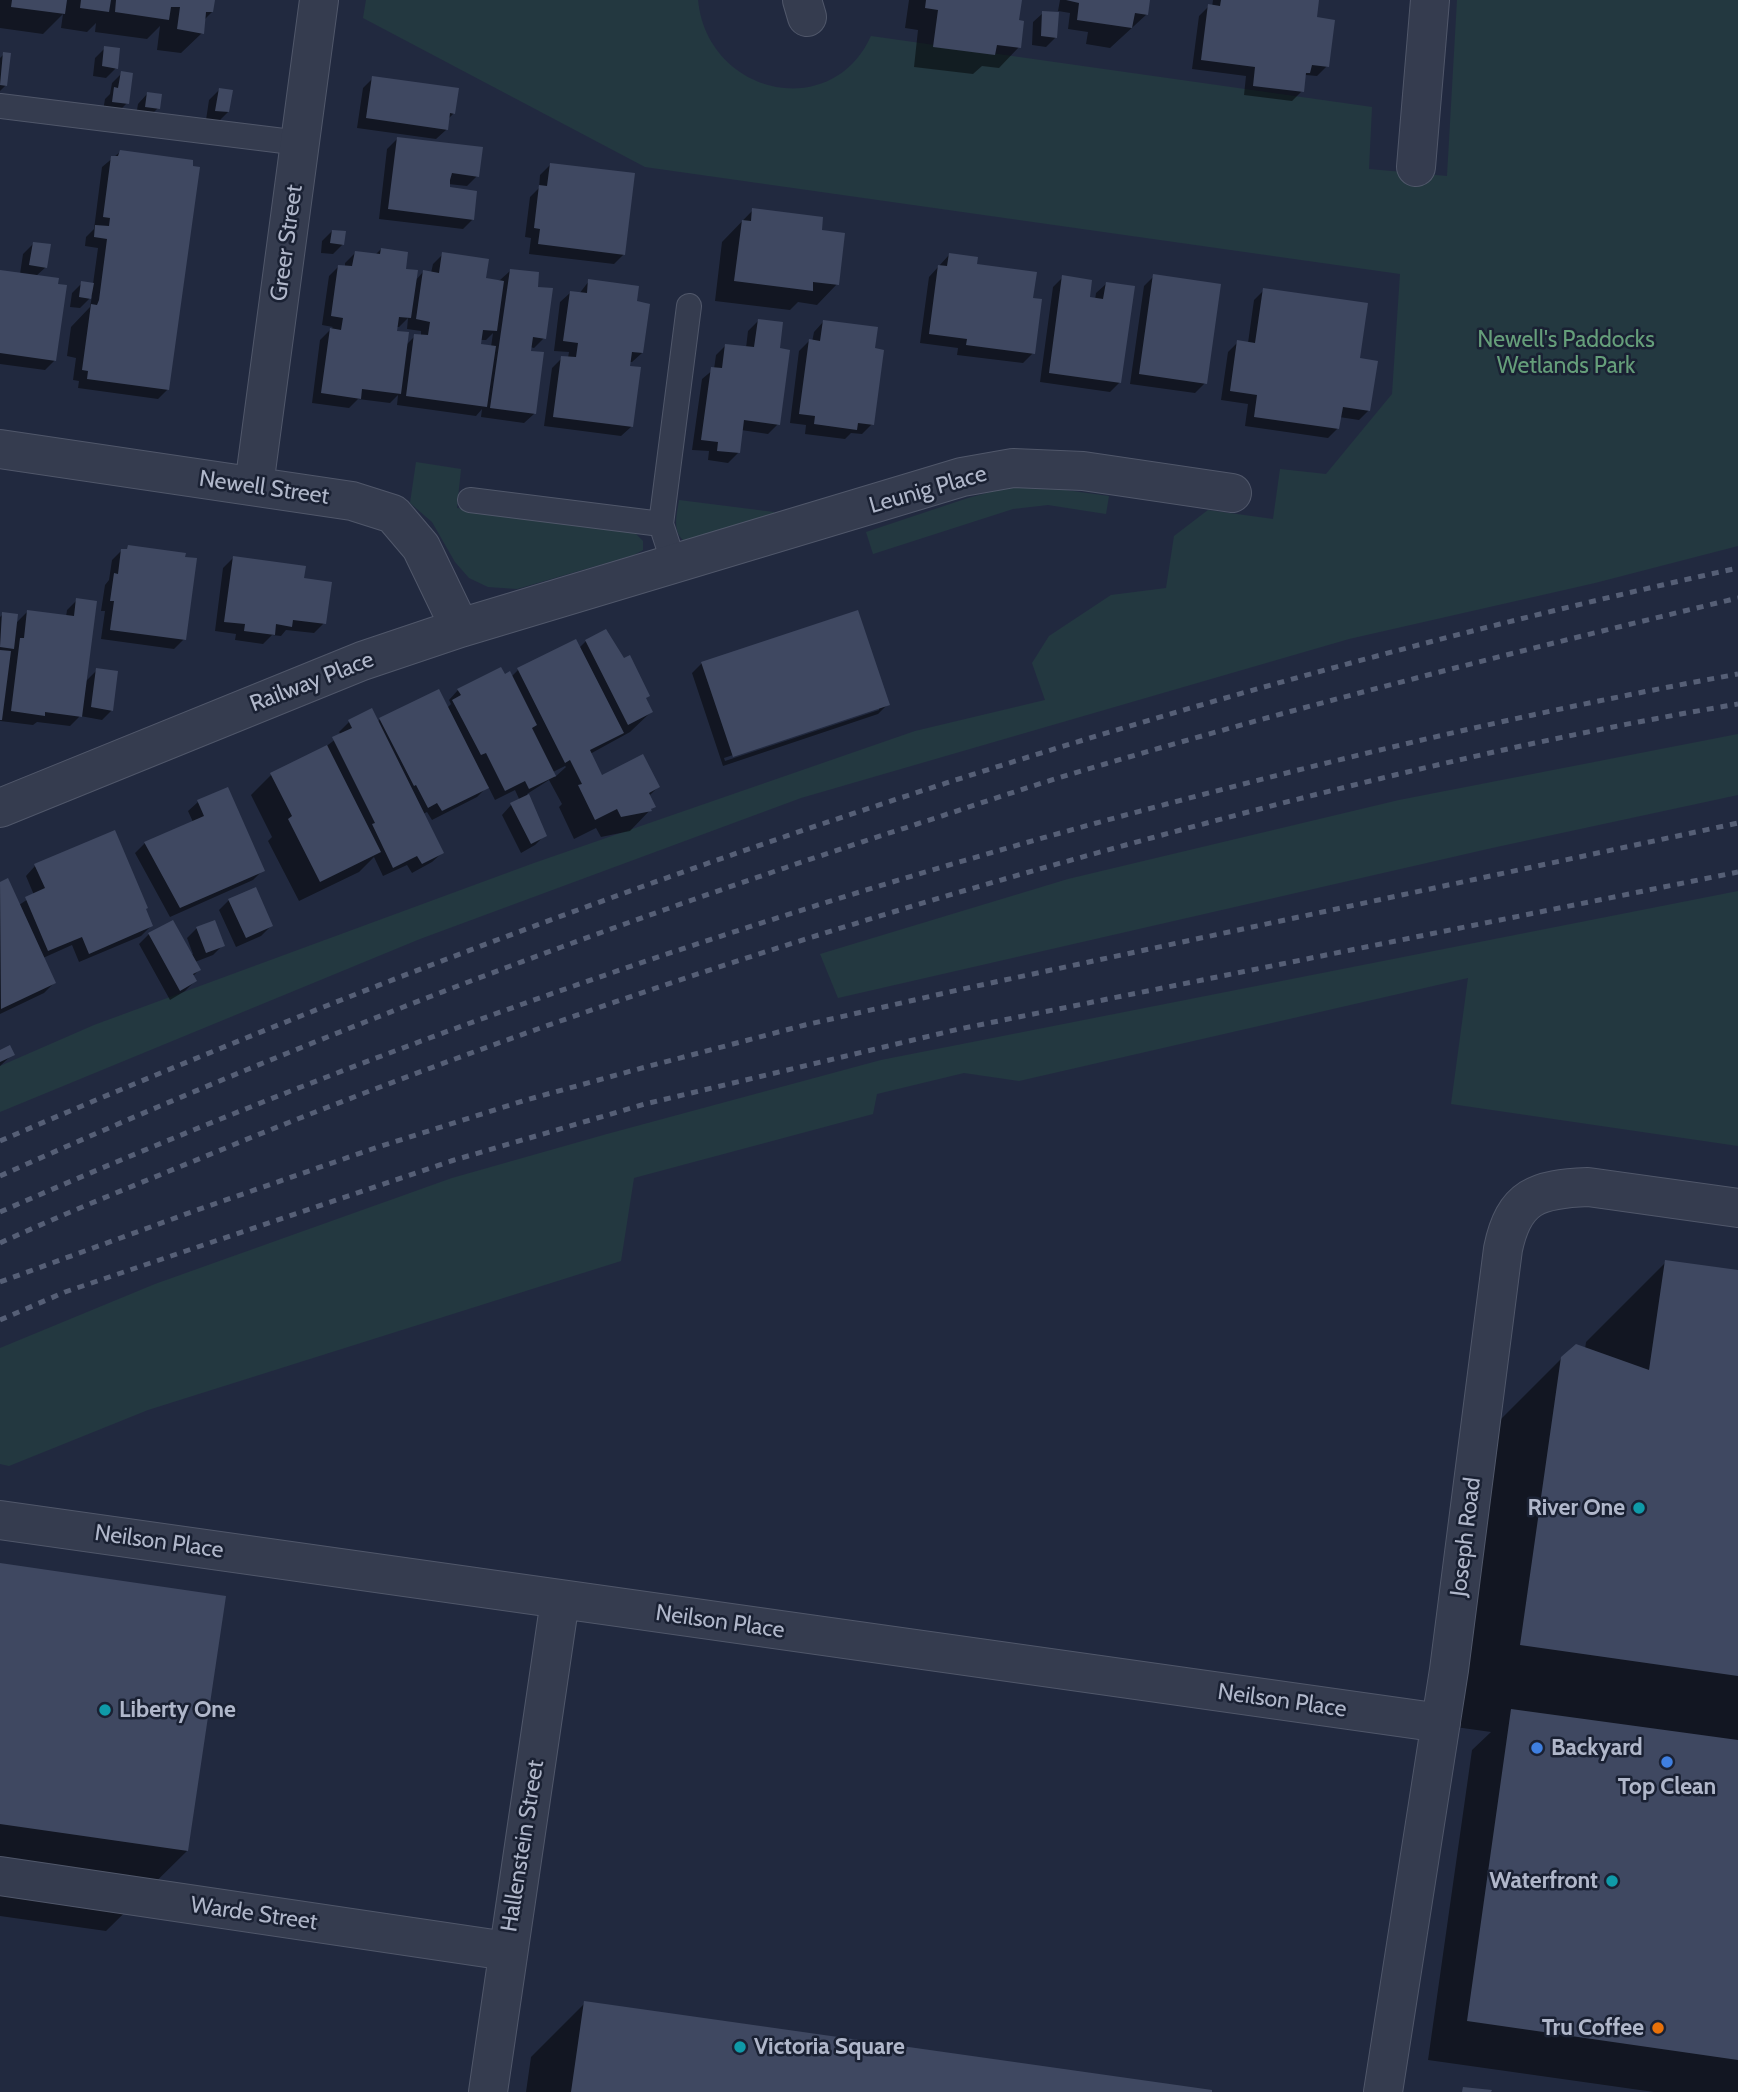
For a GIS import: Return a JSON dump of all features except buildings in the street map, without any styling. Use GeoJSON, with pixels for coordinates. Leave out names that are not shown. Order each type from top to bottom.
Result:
{"type":"FeatureCollection","features":[{"type":"Feature","properties":{"kind":"street","name":"Greer Street"},"geometry":{"type":"LineString","coordinates":[[254,486],[319,0]]}},
{"type":"Feature","properties":{"kind":"street"},"geometry":{"type":"LineString","coordinates":[[1416,167],[1430,0]]}},
{"type":"Feature","properties":{"kind":"street","name":"Newell Street"},"geometry":{"type":"LineString","coordinates":[[0,449],[352,501],[394,514],[421,547],[460,628]]}},
{"type":"Feature","properties":{"kind":"street","name":"Leunig Place"},"geometry":{"type":"LineString","coordinates":[[632,577],[962,477],[1013,468],[1083,471],[1232,493]]}},
{"type":"Feature","properties":{"kind":"street","name":"Railway Place"},"geometry":{"type":"LineString","coordinates":[[0,808],[349,666],[460,628],[632,577]]}},
{"type":"Feature","properties":{"kind":"street","name":"Joseph Road"},"geometry":{"type":"LineString","coordinates":[[1383,2092],[1441,1723],[1503,1249],[1512,1217],[1538,1195],[1588,1186],[1738,1208]]}},
{"type":"Feature","properties":{"kind":"street","name":"Neilson Place"},"geometry":{"type":"LineString","coordinates":[[0,1520],[1441,1723]]}},
{"type":"Feature","properties":{"kind":"street","name":"Hallenstein Street"},"geometry":{"type":"LineString","coordinates":[[488,2092],[560,1600]]}},
{"type":"Feature","properties":{"kind":"street","name":"Warde Street"},"geometry":{"type":"LineString","coordinates":[[0,1876],[507,1951]]}},
{"type":"Feature","properties":{"kind":"lane"},"geometry":{"type":"LineString","coordinates":[[0,106],[300,143]]}},
{"type":"Feature","properties":{"kind":"lane"},"geometry":{"type":"LineString","coordinates":[[674,564],[662,524],[689,306]]}},
{"type":"Feature","properties":{"kind":"lane"},"geometry":{"type":"LineString","coordinates":[[470,500],[662,524]]}},
{"type":"Feature","properties":{"kind":"green space","name":"Newell's Paddocks Wetlands Park"},"geometry":{"type":"Polygon","coordinates":[[[366,0],[698,0],[706,32],[723,58],[746,76],[773,86],[801,88],[828,81],[852,64],[871,36],[1372,107],[1369,169],[1447,176],[1457,0],[1738,0],[1738,546],[1595,583],[1349,639],[801,798],[420,939],[0,1112],[0,1066],[94,1025],[534,863],[915,731],[1045,700],[1032,663],[1049,636],[1111,595],[1166,588],[1174,536],[1208,510],[1273,519],[1280,469],[1326,474],[1392,394],[1400,274],[645,167],[363,18],[366,0]]]}},
{"type":"Feature","properties":{"kind":"green space"},"geometry":{"type":"Polygon","coordinates":[[[416,462],[461,469],[457,508],[630,532],[643,541],[643,550],[634,555],[517,589],[488,587],[469,578],[455,562],[432,522],[410,503],[416,462]]]}},
{"type":"Feature","properties":{"kind":"green space"},"geometry":{"type":"Polygon","coordinates":[[[1013,486],[1109,496],[1106,514],[1048,505],[1013,509],[873,554],[866,532],[1013,486]]]}},
{"type":"Feature","properties":{"kind":"green space"},"geometry":{"type":"Polygon","coordinates":[[[679,500],[774,512],[774,518],[683,540],[676,527],[679,500]]]}},
{"type":"Feature","properties":{"kind":"green space"},"geometry":{"type":"Polygon","coordinates":[[[1738,734],[1738,795],[1492,848],[838,998],[820,954],[1068,879],[1399,800],[1738,734]]]}},
{"type":"Feature","properties":{"kind":"green space"},"geometry":{"type":"Polygon","coordinates":[[[1738,891],[1738,1146],[1451,1104],[1468,978],[1019,1081],[964,1073],[877,1094],[873,1114],[634,1178],[621,1261],[148,1410],[9,1466],[0,1464],[0,1348],[155,1284],[452,1178],[881,1060],[1738,891]]]}},
{"type":"Feature","properties":{"kind":"railway"},"geometry":{"type":"LineString","coordinates":[[0,1141],[211,1052],[424,968],[639,888],[855,813],[1073,743],[1293,679],[1515,620],[1738,568]]}},
{"type":"Feature","properties":{"kind":"railway"},"geometry":{"type":"LineString","coordinates":[[0,1176],[218,1082],[438,993],[661,911],[886,834],[1077,772],[1263,719],[1738,598]]}},
{"type":"Feature","properties":{"kind":"railway"},"geometry":{"type":"LineString","coordinates":[[0,1212],[150,1148],[453,1029],[760,923],[915,875],[1071,830],[1355,756],[1546,712],[1738,674]]}},
{"type":"Feature","properties":{"kind":"railway"},"geometry":{"type":"LineString","coordinates":[[0,1243],[245,1140],[456,1058],[670,983],[886,914],[1104,851],[1340,788],[1578,734],[1738,704]]}},
{"type":"Feature","properties":{"kind":"railway"},"geometry":{"type":"LineString","coordinates":[[0,1282],[375,1148],[526,1100],[642,1068],[805,1025],[958,990],[1738,823]]}},
{"type":"Feature","properties":{"kind":"railway"},"geometry":{"type":"LineString","coordinates":[[0,1320],[65,1292],[451,1161],[645,1104],[959,1029],[1738,872]]}},
{"type":"Feature","properties":{"kind":"place","name":"River One"},"geometry":{"type":"Point","coordinates":[1639,1508]}},
{"type":"Feature","properties":{"kind":"place","name":"Liberty One"},"geometry":{"type":"Point","coordinates":[105,1710]}},
{"type":"Feature","properties":{"kind":"place","name":"Backyard"},"geometry":{"type":"Point","coordinates":[1537,1748]}},
{"type":"Feature","properties":{"kind":"place","name":"Top Clean"},"geometry":{"type":"Point","coordinates":[1667,1762]}},
{"type":"Feature","properties":{"kind":"place","name":"Waterfront"},"geometry":{"type":"Point","coordinates":[1612,1881]}},
{"type":"Feature","properties":{"kind":"place","name":"Tru Coffee"},"geometry":{"type":"Point","coordinates":[1658,2028]}},
{"type":"Feature","properties":{"kind":"place","name":"Victoria Square"},"geometry":{"type":"Point","coordinates":[740,2047]}}]}
